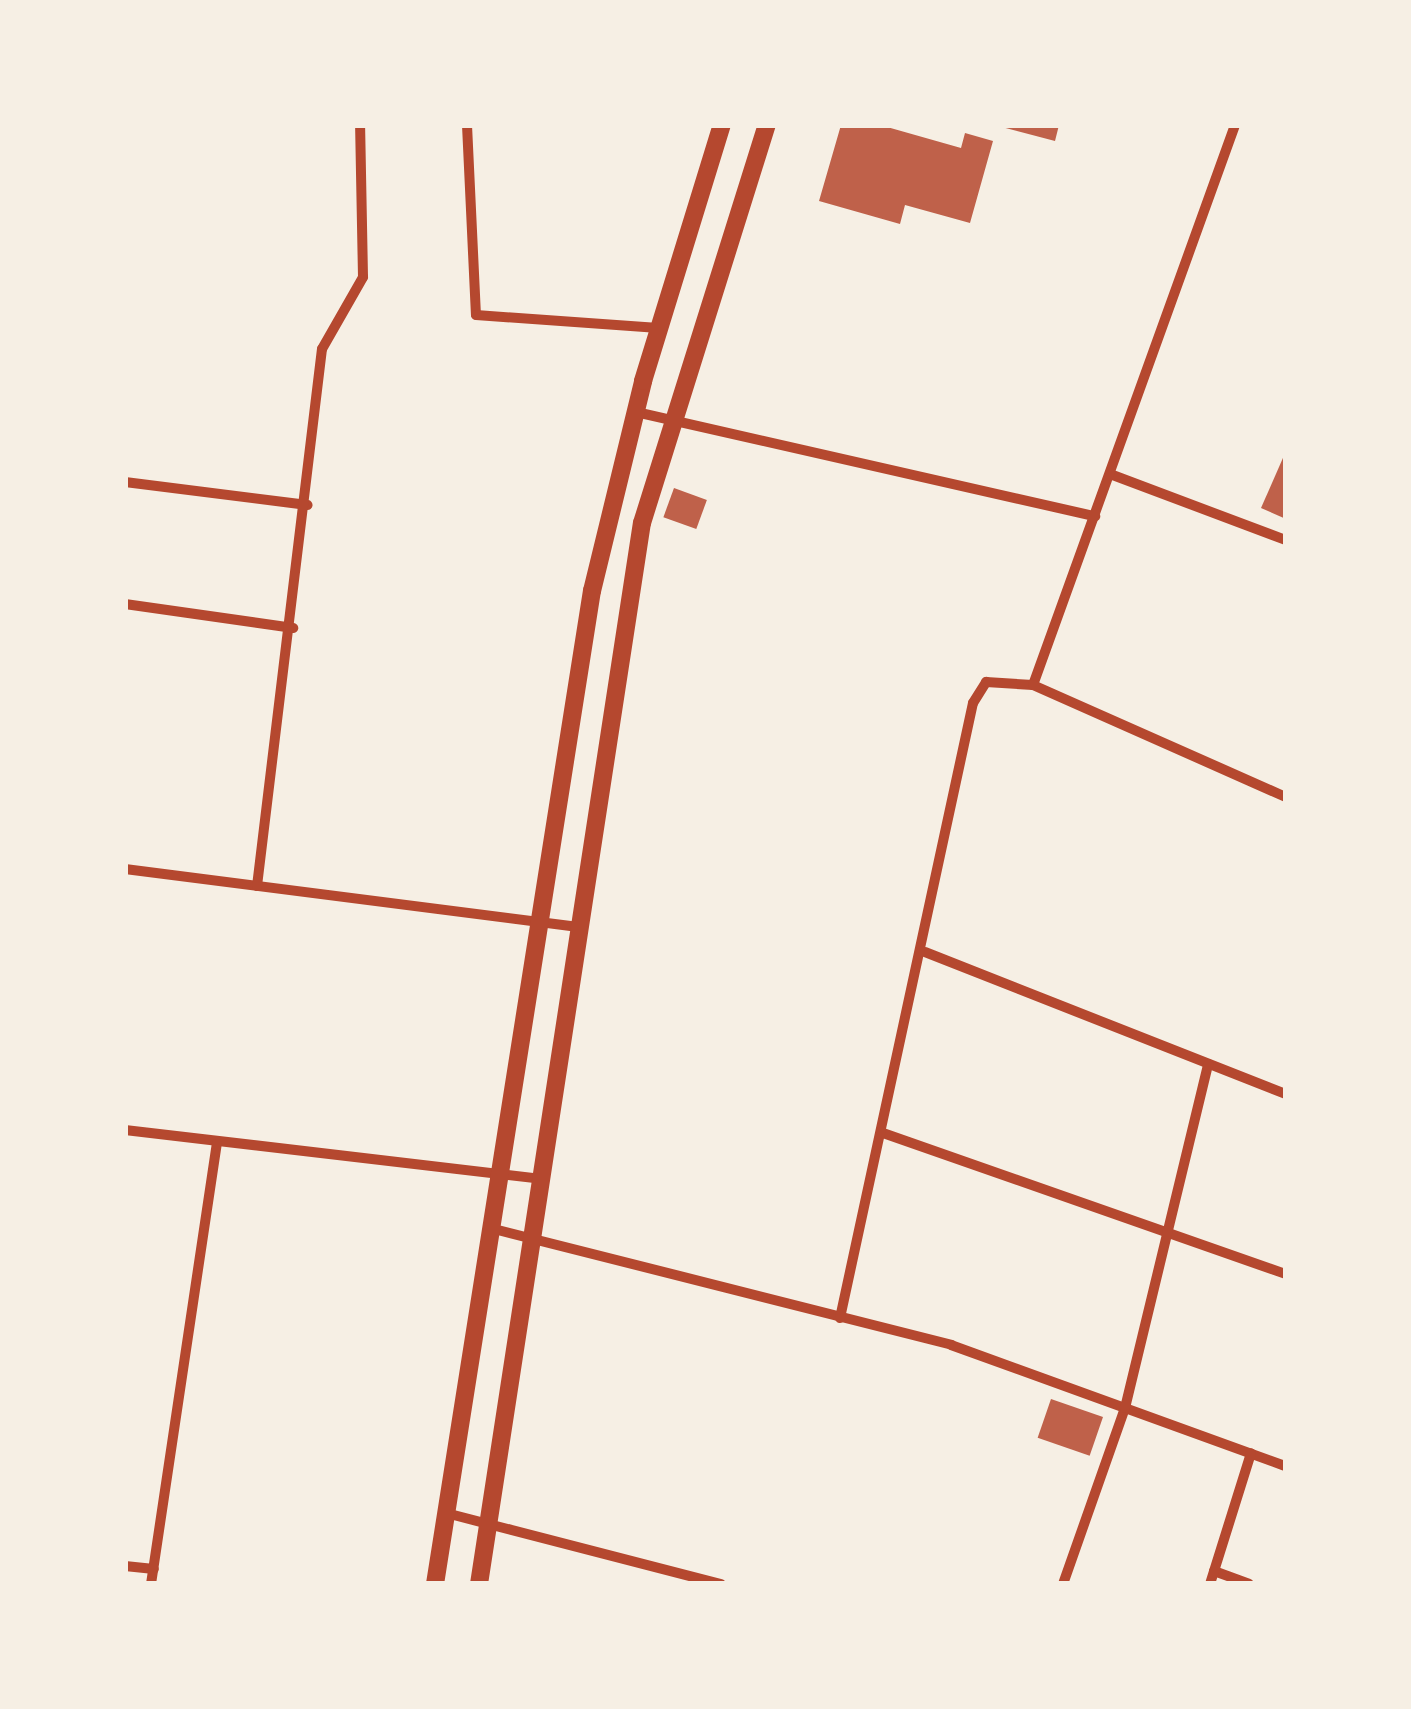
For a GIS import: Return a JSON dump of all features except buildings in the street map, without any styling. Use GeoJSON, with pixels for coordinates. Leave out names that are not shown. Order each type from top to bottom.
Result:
{"type":"FeatureCollection","features":[{"type":"Feature","properties":{"kind":"street"},"geometry":{"type":"LineString","coordinates":[[257,886],[293,628],[326,332],[364,278],[360,125]]}},
{"type":"Feature","properties":{"kind":"street"},"geometry":{"type":"LineString","coordinates":[[466,125],[476,315],[660,328]]}},
{"type":"Feature","properties":{"kind":"street"},"geometry":{"type":"LineString","coordinates":[[435,1584],[592,591],[636,412],[722,125]]}},
{"type":"Feature","properties":{"kind":"street"},"geometry":{"type":"LineString","coordinates":[[479,1584],[576,927],[642,523],[766,125]]}},
{"type":"Feature","properties":{"kind":"street"},"geometry":{"type":"LineString","coordinates":[[1032,685],[1235,125]]}},
{"type":"Feature","properties":{"kind":"street"},"geometry":{"type":"LineString","coordinates":[[636,412],[1094,516]]}},
{"type":"Feature","properties":{"kind":"street"},"geometry":{"type":"LineString","coordinates":[[1110,474],[1286,540]]}},
{"type":"Feature","properties":{"kind":"street"},"geometry":{"type":"LineString","coordinates":[[125,482],[308,504]]}},
{"type":"Feature","properties":{"kind":"street"},"geometry":{"type":"LineString","coordinates":[[125,604],[293,628]]}},
{"type":"Feature","properties":{"kind":"street"},"geometry":{"type":"LineString","coordinates":[[840,1318],[924,952],[973,702],[986,682],[1032,685],[1286,797]]}},
{"type":"Feature","properties":{"kind":"street"},"geometry":{"type":"LineString","coordinates":[[125,869],[576,927]]}},
{"type":"Feature","properties":{"kind":"street"},"geometry":{"type":"LineString","coordinates":[[924,952],[1286,1094]]}},
{"type":"Feature","properties":{"kind":"street"},"geometry":{"type":"LineString","coordinates":[[1063,1584],[1125,1408],[1162,1226],[1208,1064]]}},
{"type":"Feature","properties":{"kind":"street"},"geometry":{"type":"LineString","coordinates":[[125,1130],[217,1144],[539,1179]]}},
{"type":"Feature","properties":{"kind":"street"},"geometry":{"type":"LineString","coordinates":[[883,1132],[1162,1226],[1286,1274]]}},
{"type":"Feature","properties":{"kind":"street"},"geometry":{"type":"LineString","coordinates":[[151,1584],[217,1144]]}},
{"type":"Feature","properties":{"kind":"street"},"geometry":{"type":"LineString","coordinates":[[490,1228],[950,1345],[1286,1466]]}},
{"type":"Feature","properties":{"kind":"street"},"geometry":{"type":"LineString","coordinates":[[1210,1584],[1252,1454]]}},
{"type":"Feature","properties":{"kind":"street"},"geometry":{"type":"LineString","coordinates":[[446,1513],[721,1584]]}},
{"type":"Feature","properties":{"kind":"street"},"geometry":{"type":"LineString","coordinates":[[125,1566],[154,1569]]}},
{"type":"Feature","properties":{"kind":"street"},"geometry":{"type":"LineString","coordinates":[[1214,1571],[1249,1584]]}}]}
